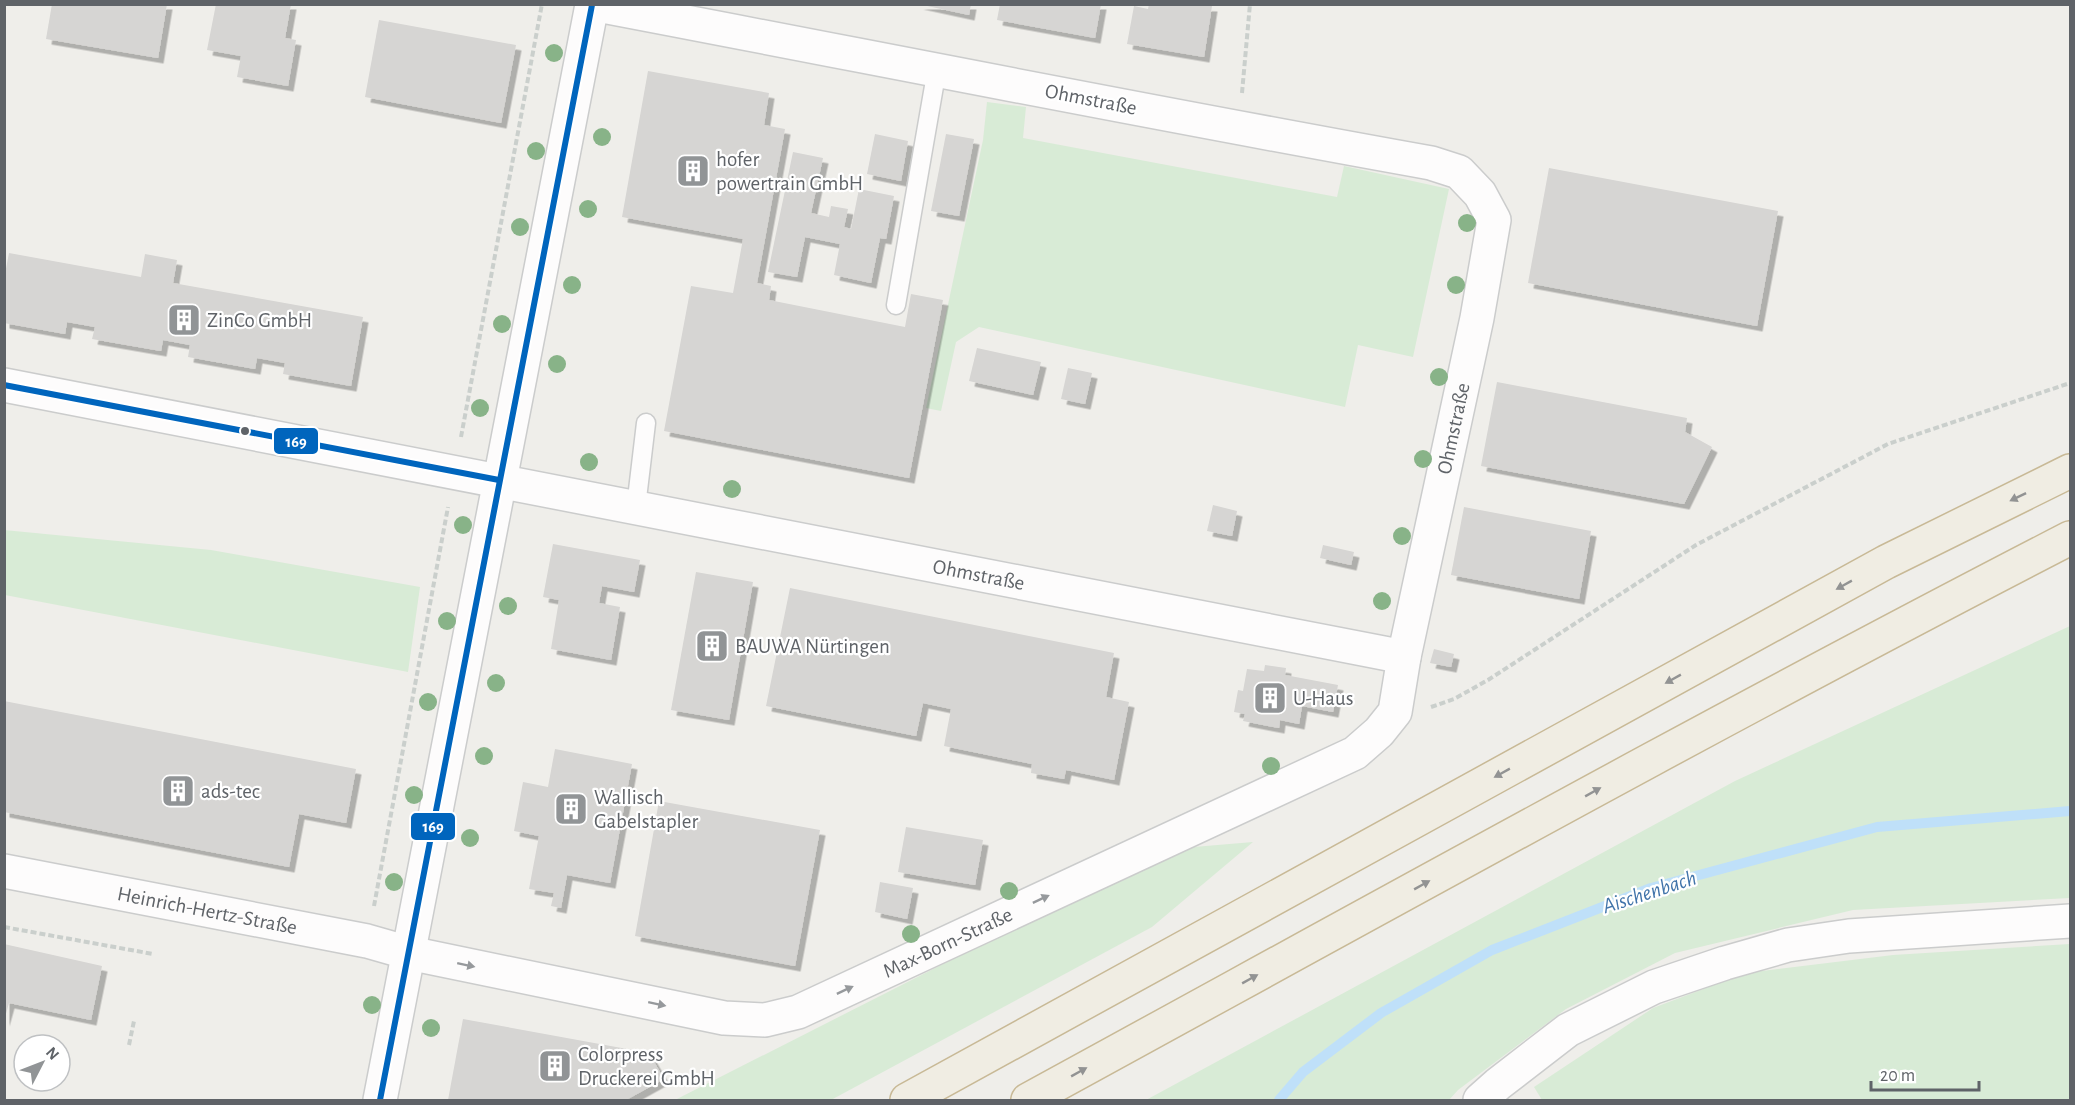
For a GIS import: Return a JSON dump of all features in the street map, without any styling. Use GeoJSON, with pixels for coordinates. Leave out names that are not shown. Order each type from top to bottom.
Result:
{"type":"FeatureCollection","features":[{"type":"Feature","properties":{"kind":"highway"},"geometry":{"type":"LineString","coordinates":[[907,1101],[1886,562],[2070,471]]}},
{"type":"Feature","properties":{"kind":"highway"},"geometry":{"type":"LineString","coordinates":[[1028,1101],[1672,749],[2070,538]]}},
{"type":"Feature","properties":{"kind":"street","name":"Ohmstraße"},"geometry":{"type":"LineString","coordinates":[[4,385],[1404,657],[1477,318],[1494,219],[1480,194],[1459,172],[1431,163],[1239,129],[938,69],[592,4]]}},
{"type":"Feature","properties":{"kind":"street"},"geometry":{"type":"LineString","coordinates":[[380,1101],[592,4]]}},
{"type":"Feature","properties":{"kind":"street"},"geometry":{"type":"LineString","coordinates":[[1395,712],[1404,657]]}},
{"type":"Feature","properties":{"kind":"street","name":"Max-Born-Straße"},"geometry":{"type":"LineString","coordinates":[[409,953],[724,1018],[765,1020],[798,1012],[1339,762],[1355,753],[1379,732],[1395,712]]}},
{"type":"Feature","properties":{"kind":"street","name":"Heinrich-Hertz-Straße"},"geometry":{"type":"LineString","coordinates":[[4,871],[367,941],[409,953]]}},
{"type":"Feature","properties":{"kind":"street"},"geometry":{"type":"LineString","coordinates":[[1480,1101],[1498,1084],[1568,1030],[1654,987],[1725,963],[1788,945],[1849,936],[2070,921]]}},
{"type":"Feature","properties":{"kind":"lane"},"geometry":{"type":"LineString","coordinates":[[896,305],[938,69]]}},
{"type":"Feature","properties":{"kind":"lane"},"geometry":{"type":"LineString","coordinates":[[636,507],[646,423]]}},
{"type":"Feature","properties":{"kind":"path"},"geometry":{"type":"LineString","coordinates":[[1239,129],[1250,4]]}},
{"type":"Feature","properties":{"kind":"path"},"geometry":{"type":"LineString","coordinates":[[1395,712],[1425,709],[1463,694],[1543,646],[1696,545],[1888,444],[2070,382]]}},
{"type":"Feature","properties":{"kind":"path"},"geometry":{"type":"LineString","coordinates":[[4,927],[153,954]]}},
{"type":"Feature","properties":{"kind":"path"},"geometry":{"type":"LineString","coordinates":[[129,1046],[134,1021]]}},
{"type":"Feature","properties":{"kind":"green space"},"geometry":{"type":"Polygon","coordinates":[[[987,102],[1026,107],[1023,138],[1337,197],[1344,166],[1449,189],[1413,357],[1358,345],[1345,407],[979,327],[956,342],[941,411],[926,408],[983,140],[987,102]]]}},
{"type":"Feature","properties":{"kind":"green space"},"geometry":{"type":"Polygon","coordinates":[[[4,530],[211,550],[420,587],[408,672],[5,595],[4,530]]]}},
{"type":"Feature","properties":{"kind":"green space"},"geometry":{"type":"Polygon","coordinates":[[[2070,626],[2070,898],[1853,910],[1675,953],[1566,1009],[1458,1090],[1449,1100],[1146,1100],[1735,781],[2070,626]]]}},
{"type":"Feature","properties":{"kind":"green space"},"geometry":{"type":"Polygon","coordinates":[[[1253,842],[1152,927],[831,1100],[675,1100],[1170,849],[1253,842]]]}},
{"type":"Feature","properties":{"kind":"green space"},"geometry":{"type":"Polygon","coordinates":[[[2070,944],[2070,1100],[1542,1100],[1534,1087],[1653,1008],[1746,973],[1893,955],[2070,944]]]}},
{"type":"Feature","properties":{"kind":"building"},"geometry":{"type":"Polygon","coordinates":[[[52,4],[167,4],[158,58],[46,39],[52,4]]]}},
{"type":"Feature","properties":{"kind":"building"},"geometry":{"type":"Polygon","coordinates":[[[216,4],[291,4],[285,38],[296,40],[288,86],[237,77],[241,56],[207,50],[216,4]]]}},
{"type":"Feature","properties":{"kind":"building"},"geometry":{"type":"Polygon","coordinates":[[[918,4],[971,4],[969,15],[918,4]]]}},
{"type":"Feature","properties":{"kind":"building"},"geometry":{"type":"Polygon","coordinates":[[[1000,4],[1101,4],[1095,38],[997,20],[1000,4]]]}},
{"type":"Feature","properties":{"kind":"building"},"geometry":{"type":"Polygon","coordinates":[[[1149,4],[1212,6],[1204,57],[1127,44],[1134,6],[1148,9],[1149,4]]]}},
{"type":"Feature","properties":{"kind":"building"},"geometry":{"type":"Polygon","coordinates":[[[379,20],[516,45],[501,123],[365,97],[379,20]]]}},
{"type":"Feature","properties":{"kind":"building"},"geometry":{"type":"Polygon","coordinates":[[[648,71],[769,93],[764,125],[785,129],[757,283],[771,286],[769,300],[905,327],[911,294],[943,300],[909,478],[664,431],[691,286],[733,293],[743,239],[622,217],[648,71]]]}},
{"type":"Feature","properties":{"kind":"building"},"geometry":{"type":"Polygon","coordinates":[[[875,134],[908,141],[901,181],[867,174],[875,134]]]}},
{"type":"Feature","properties":{"kind":"building"},"geometry":{"type":"Polygon","coordinates":[[[946,134],[974,139],[959,216],[931,211],[946,134]]]}},
{"type":"Feature","properties":{"kind":"building"},"geometry":{"type":"Polygon","coordinates":[[[793,152],[823,158],[811,213],[829,217],[831,206],[848,209],[844,227],[851,229],[859,189],[894,196],[886,239],[880,238],[871,283],[834,275],[840,244],[805,237],[797,277],[768,272],[793,152]]]}},
{"type":"Feature","properties":{"kind":"building"},"geometry":{"type":"Polygon","coordinates":[[[1549,168],[1778,211],[1757,326],[1528,283],[1549,168]]]}},
{"type":"Feature","properties":{"kind":"building","name":"ZinCo GmbH"},"geometry":{"type":"Polygon","coordinates":[[[9,253],[141,277],[145,254],[177,260],[173,283],[363,317],[351,386],[283,374],[285,363],[257,358],[255,369],[188,357],[190,345],[163,340],[161,351],[92,339],[95,327],[67,322],[65,334],[4,323],[4,279],[9,253]]]}},
{"type":"Feature","properties":{"kind":"building"},"geometry":{"type":"Polygon","coordinates":[[[977,348],[1041,362],[1033,395],[969,381],[977,348]]]}},
{"type":"Feature","properties":{"kind":"building"},"geometry":{"type":"Polygon","coordinates":[[[1068,368],[1092,373],[1085,404],[1061,399],[1068,368]]]}},
{"type":"Feature","properties":{"kind":"building"},"geometry":{"type":"Polygon","coordinates":[[[1497,382],[1687,418],[1685,432],[1712,447],[1684,504],[1481,466],[1497,382]]]}},
{"type":"Feature","properties":{"kind":"building"},"geometry":{"type":"Polygon","coordinates":[[[1213,505],[1237,511],[1232,536],[1207,531],[1213,505]]]}},
{"type":"Feature","properties":{"kind":"building"},"geometry":{"type":"Polygon","coordinates":[[[1464,507],[1591,531],[1579,599],[1451,575],[1464,507]]]}},
{"type":"Feature","properties":{"kind":"building"},"geometry":{"type":"Polygon","coordinates":[[[553,544],[640,560],[634,592],[602,586],[599,603],[620,607],[611,660],[551,649],[559,600],[543,597],[553,544]]]}},
{"type":"Feature","properties":{"kind":"building"},"geometry":{"type":"Polygon","coordinates":[[[1323,545],[1354,552],[1351,565],[1320,558],[1323,545]]]}},
{"type":"Feature","properties":{"kind":"building","name":"BAUWA Nürtingen"},"geometry":{"type":"Polygon","coordinates":[[[696,572],[753,582],[729,720],[671,710],[696,572]]]}},
{"type":"Feature","properties":{"kind":"building"},"geometry":{"type":"Polygon","coordinates":[[[790,588],[1114,653],[1106,697],[1129,702],[1114,780],[1066,770],[1064,779],[1031,773],[1032,764],[944,746],[951,709],[923,703],[916,736],[766,706],[790,588]]]}},
{"type":"Feature","properties":{"kind":"building"},"geometry":{"type":"Polygon","coordinates":[[[1434,649],[1454,654],[1451,667],[1430,663],[1434,649]]]}},
{"type":"Feature","properties":{"kind":"building","name":"U-Haus"},"geometry":{"type":"Polygon","coordinates":[[[1265,665],[1286,668],[1285,675],[1338,685],[1333,712],[1302,706],[1299,724],[1280,720],[1279,728],[1243,721],[1245,714],[1234,712],[1238,690],[1243,691],[1247,669],[1264,671],[1265,665]]]}},
{"type":"Feature","properties":{"kind":"building","name":"ads-tec"},"geometry":{"type":"Polygon","coordinates":[[[4,701],[356,769],[346,823],[299,814],[289,867],[4,812],[4,701]]]}},
{"type":"Feature","properties":{"kind":"building","name":"Wallisch Gabelstapler"},"geometry":{"type":"Polygon","coordinates":[[[555,749],[632,764],[610,883],[567,875],[561,908],[551,906],[554,893],[529,889],[539,836],[514,831],[523,782],[548,787],[555,749]]]}},
{"type":"Feature","properties":{"kind":"building"},"geometry":{"type":"Polygon","coordinates":[[[659,801],[820,830],[795,966],[635,936],[659,801]]]}},
{"type":"Feature","properties":{"kind":"building"},"geometry":{"type":"Polygon","coordinates":[[[906,827],[983,840],[975,885],[898,872],[906,827]]]}},
{"type":"Feature","properties":{"kind":"building"},"geometry":{"type":"Polygon","coordinates":[[[880,882],[913,888],[907,919],[875,912],[880,882]]]}},
{"type":"Feature","properties":{"kind":"building"},"geometry":{"type":"Polygon","coordinates":[[[4,944],[102,966],[91,1020],[9,1003],[4,1021],[4,944]]]}},
{"type":"Feature","properties":{"kind":"building","name":"Colorpress Druckerei GmbH"},"geometry":{"type":"Polygon","coordinates":[[[463,1019],[649,1053],[664,1079],[626,1100],[448,1100],[463,1019]]]}},
{"type":"Feature","properties":{"kind":"waterway","name":"Aischenbach"},"geometry":{"type":"LineString","coordinates":[[1279,1100],[1303,1072],[1381,1013],[1492,950],[1651,888],[1877,827],[2070,811]]}},
{"type":"Feature","properties":{"kind":"transit line","name":"169"},"geometry":{"type":"LineString","coordinates":[[380,1100],[592,5]]}},
{"type":"Feature","properties":{"kind":"transit line","name":"169"},"geometry":{"type":"LineString","coordinates":[[4,385],[499,480]]}},
{"type":"Feature","properties":{"kind":"place","name":"hofer powertrain GmbH"},"geometry":{"type":"Point","coordinates":[693,171]}},
{"type":"Feature","properties":{"kind":"place","name":"ZinCo GmbH"},"geometry":{"type":"Point","coordinates":[184,320]}},
{"type":"Feature","properties":{"kind":"place","name":"BAUWA Nürtingen"},"geometry":{"type":"Point","coordinates":[712,646]}},
{"type":"Feature","properties":{"kind":"place","name":"U-Haus"},"geometry":{"type":"Point","coordinates":[1270,698]}},
{"type":"Feature","properties":{"kind":"place","name":"ads-tec"},"geometry":{"type":"Point","coordinates":[178,791]}},
{"type":"Feature","properties":{"kind":"place","name":"Wallisch Gabelstapler"},"geometry":{"type":"Point","coordinates":[571,809]}},
{"type":"Feature","properties":{"kind":"place","name":"Colorpress Druckerei GmbH"},"geometry":{"type":"Point","coordinates":[555,1066]}}]}
